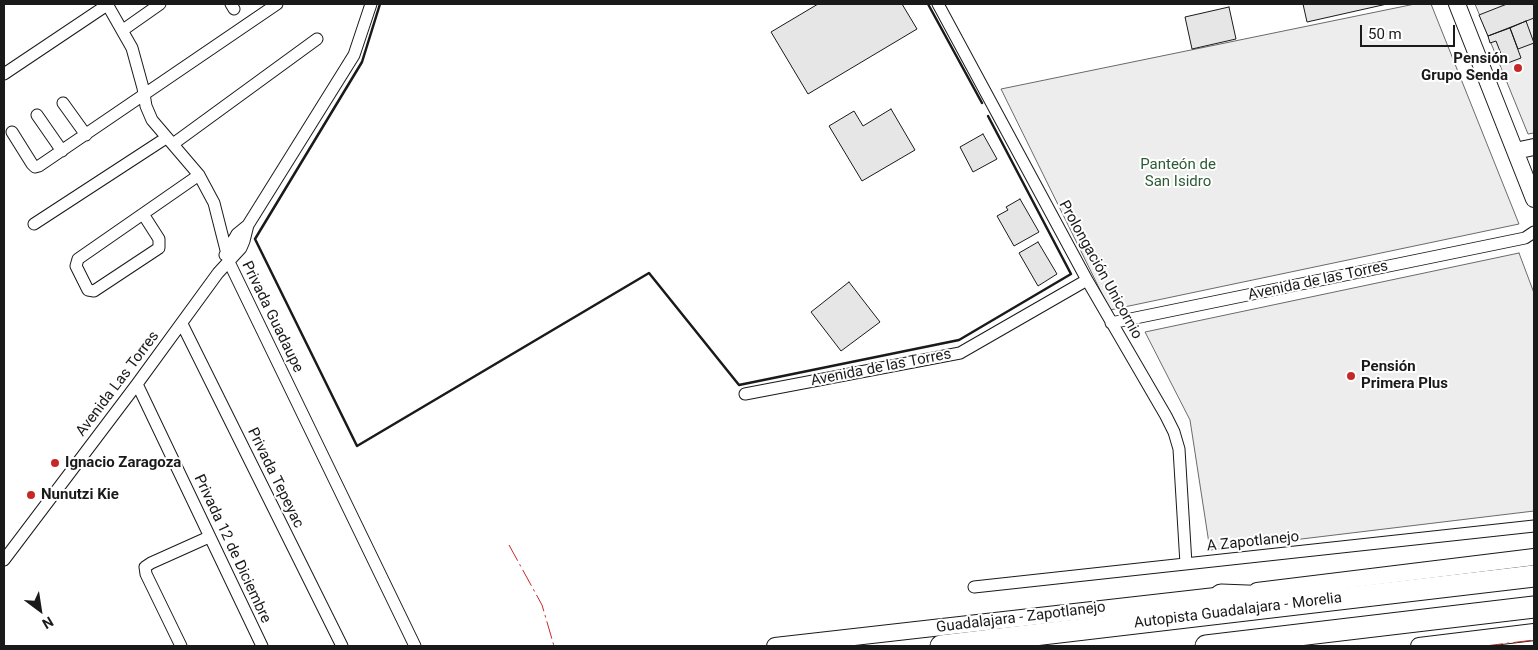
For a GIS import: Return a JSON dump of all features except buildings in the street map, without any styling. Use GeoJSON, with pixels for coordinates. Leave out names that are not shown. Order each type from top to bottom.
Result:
{"type":"FeatureCollection","features":[{"type":"Feature","properties":{"kind":"highway","name":"Autopista Guadalajara - Morelia"},"geometry":{"type":"LineString","coordinates":[[941,646],[1534,576]]}},
{"type":"Feature","properties":{"kind":"highway"},"geometry":{"type":"LineString","coordinates":[[1221,595],[1345,599]]}},
{"type":"Feature","properties":{"kind":"highway","name":"Autopista Guadalajara - Morelia"},"geometry":{"type":"LineString","coordinates":[[1206,646],[1534,607]]}},
{"type":"Feature","properties":{"kind":"street"},"geometry":{"type":"LineString","coordinates":[[4,74],[107,4]]}},
{"type":"Feature","properties":{"kind":"street","name":"Privada Guadaupe"},"geometry":{"type":"LineString","coordinates":[[107,4],[132,48],[146,106],[152,120],[199,175],[214,203],[227,258],[415,646]]}},
{"type":"Feature","properties":{"kind":"street"},"geometry":{"type":"LineString","coordinates":[[123,30],[160,4]]}},
{"type":"Feature","properties":{"kind":"street"},"geometry":{"type":"LineString","coordinates":[[12,132],[35,167],[86,135],[144,93],[276,4]]}},
{"type":"Feature","properties":{"kind":"street","name":"Avenida Las Torres"},"geometry":{"type":"LineString","coordinates":[[4,560],[182,324],[218,273],[227,258],[236,234],[248,225],[354,55],[371,4]]}},
{"type":"Feature","properties":{"kind":"street","name":"Prolongación Unicornio"},"geometry":{"type":"LineString","coordinates":[[938,4],[1087,280],[1174,432],[1179,449],[1186,564]]}},
{"type":"Feature","properties":{"kind":"street"},"geometry":{"type":"LineString","coordinates":[[1457,4],[1534,199]]}},
{"type":"Feature","properties":{"kind":"street"},"geometry":{"type":"LineString","coordinates":[[34,224],[170,141],[317,39]]}},
{"type":"Feature","properties":{"kind":"street"},"geometry":{"type":"LineString","coordinates":[[63,103],[86,135]]}},
{"type":"Feature","properties":{"kind":"street"},"geometry":{"type":"LineString","coordinates":[[37,115],[62,151]]}},
{"type":"Feature","properties":{"kind":"street"},"geometry":{"type":"LineString","coordinates":[[1515,151],[1534,147]]}},
{"type":"Feature","properties":{"kind":"street"},"geometry":{"type":"LineString","coordinates":[[143,214],[159,239],[159,248],[96,290],[90,292],[76,266],[78,260],[143,214],[199,175]]}},
{"type":"Feature","properties":{"kind":"street","name":"Avenida de las Torres"},"geometry":{"type":"LineString","coordinates":[[1111,323],[1531,237]]}},
{"type":"Feature","properties":{"kind":"street","name":"Avenida de las Torres"},"geometry":{"type":"LineString","coordinates":[[746,394],[960,353],[1087,280]]}},
{"type":"Feature","properties":{"kind":"street","name":"Privada Tepeyac"},"geometry":{"type":"LineString","coordinates":[[182,324],[342,646]]}},
{"type":"Feature","properties":{"kind":"street","name":"Privada 12 de Diciembre"},"geometry":{"type":"LineString","coordinates":[[137,384],[262,646]]}},
{"type":"Feature","properties":{"kind":"street","name":"A Zapotlanejo"},"geometry":{"type":"LineString","coordinates":[[974,588],[1534,526]]}},
{"type":"Feature","properties":{"kind":"street"},"geometry":{"type":"LineString","coordinates":[[181,646],[146,574],[145,567],[209,537]]}},
{"type":"Feature","properties":{"kind":"street","name":"Guadalajara - Zapotlanejo"},"geometry":{"type":"LineString","coordinates":[[775,646],[1534,558]]}},
{"type":"Feature","properties":{"kind":"street"},"geometry":{"type":"LineString","coordinates":[[1419,646],[1534,632]]}},
{"type":"Feature","properties":{"kind":"shaded area","name":"Panteón de San Isidro"},"geometry":{"type":"Polygon","coordinates":[[[1415,4],[1431,4],[1519,224],[1110,310],[1001,89],[1415,4]]]}},
{"type":"Feature","properties":{"kind":"shaded area","name":"Pensión Grupo Senda"},"geometry":{"type":"Polygon","coordinates":[[[1475,4],[1534,4],[1534,133],[1528,134],[1475,4]]]}},
{"type":"Feature","properties":{"kind":"shaded area","name":"Pensión Primera Plus"},"geometry":{"type":"Polygon","coordinates":[[[1519,253],[1534,293],[1534,511],[1210,550],[1190,420],[1145,332],[1519,253]]]}},
{"type":"Feature","properties":{"kind":"wall"},"geometry":{"type":"LineString","coordinates":[[380,4],[362,62],[255,239],[357,446],[649,273],[739,385],[959,340],[1071,274],[988,116]]}},
{"type":"Feature","properties":{"kind":"wall"},"geometry":{"type":"LineString","coordinates":[[928,4],[982,103]]}},
{"type":"Feature","properties":{"kind":"power"},"geometry":{"type":"LineString","coordinates":[[509,545],[542,605],[554,646]]}},
{"type":"Feature","properties":{"kind":"power"},"geometry":{"type":"LineString","coordinates":[[1485,646],[1534,640]]}},
{"type":"Feature","properties":{"kind":"place","name":"Pensión Grupo Senda"},"geometry":{"type":"Point","coordinates":[1518,68]}},
{"type":"Feature","properties":{"kind":"place","name":"Pensión Primera Plus"},"geometry":{"type":"Point","coordinates":[1351,376]}},
{"type":"Feature","properties":{"kind":"place","name":"Ignacio Zaragoza"},"geometry":{"type":"Point","coordinates":[55,463]}},
{"type":"Feature","properties":{"kind":"place","name":"Nunutzi Kie"},"geometry":{"type":"Point","coordinates":[31,495]}}]}
